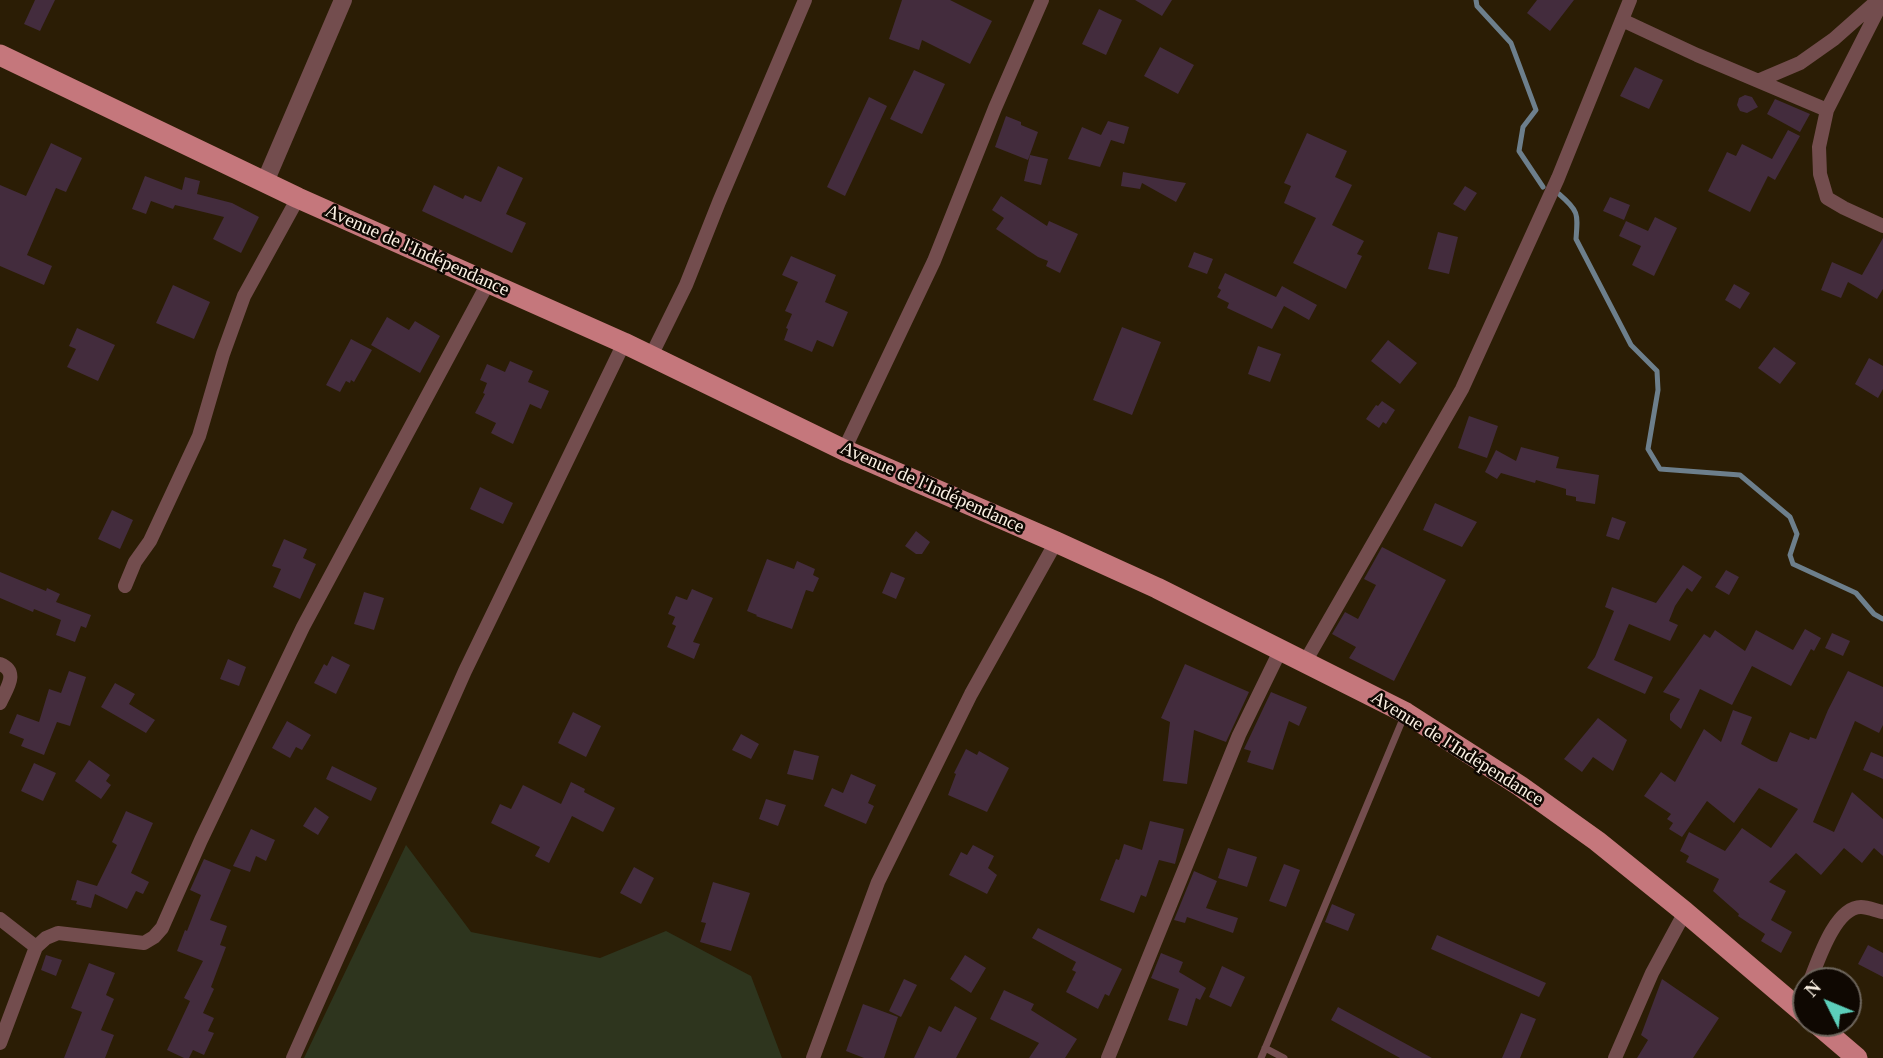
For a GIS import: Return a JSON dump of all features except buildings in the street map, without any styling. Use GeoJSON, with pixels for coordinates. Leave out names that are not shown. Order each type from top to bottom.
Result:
{"type":"FeatureCollection","features":[{"type":"Feature","properties":{"kind":"main road","name":"Avenue de l'Indépendance"},"geometry":{"type":"LineString","coordinates":[[0,55],[298,198],[651,355],[844,450],[1157,588],[1406,713],[1520,786],[1597,841],[1792,1003]]}},
{"type":"Feature","properties":{"kind":"main road"},"geometry":{"type":"LineString","coordinates":[[1832,1037],[1857,1058]]}},
{"type":"Feature","properties":{"kind":"street"},"geometry":{"type":"LineString","coordinates":[[265,181],[342,0]]}},
{"type":"Feature","properties":{"kind":"street"},"geometry":{"type":"LineString","coordinates":[[651,355],[686,285],[805,0]]}},
{"type":"Feature","properties":{"kind":"street"},"geometry":{"type":"LineString","coordinates":[[844,450],[934,261],[995,108],[1042,0]]}},
{"type":"Feature","properties":{"kind":"street"},"geometry":{"type":"LineString","coordinates":[[1305,662],[1462,389],[1558,178],[1630,0]]}},
{"type":"Feature","properties":{"kind":"street"},"geometry":{"type":"LineString","coordinates":[[1760,80],[1800,62],[1834,39],[1881,0]]}},
{"type":"Feature","properties":{"kind":"street"},"geometry":{"type":"LineString","coordinates":[[1881,0],[1827,110],[1819,147],[1820,174],[1827,198],[1883,226]]}},
{"type":"Feature","properties":{"kind":"street"},"geometry":{"type":"LineString","coordinates":[[1622,20],[1827,110]]}},
{"type":"Feature","properties":{"kind":"street"},"geometry":{"type":"LineString","coordinates":[[125,586],[135,562],[150,541],[199,436],[223,354],[244,296],[298,198]]}},
{"type":"Feature","properties":{"kind":"street"},"geometry":{"type":"LineString","coordinates":[[0,1044],[36,947],[46,938],[58,933],[144,943],[162,928],[303,627],[488,282]]}},
{"type":"Feature","properties":{"kind":"street"},"geometry":{"type":"LineString","coordinates":[[293,1058],[465,671],[624,343]]}},
{"type":"Feature","properties":{"kind":"street"},"geometry":{"type":"LineString","coordinates":[[813,1058],[878,882],[971,694],[1056,542]]}},
{"type":"Feature","properties":{"kind":"street"},"geometry":{"type":"LineString","coordinates":[[1108,1058],[1234,747],[1280,651]]}},
{"type":"Feature","properties":{"kind":"street"},"geometry":{"type":"LineString","coordinates":[[0,664],[8,667],[11,673],[0,703]]}},
{"type":"Feature","properties":{"kind":"street"},"geometry":{"type":"LineString","coordinates":[[1816,967],[1829,934],[1850,911],[1860,907],[1883,912]]}},
{"type":"Feature","properties":{"kind":"street"},"geometry":{"type":"LineString","coordinates":[[1615,1058],[1652,973],[1685,912]]}},
{"type":"Feature","properties":{"kind":"street"},"geometry":{"type":"LineString","coordinates":[[0,919],[36,947]]}},
{"type":"Feature","properties":{"kind":"lane"},"geometry":{"type":"LineString","coordinates":[[1261,1058],[1406,713]]}},
{"type":"Feature","properties":{"kind":"lane"},"geometry":{"type":"LineString","coordinates":[[1265,1048],[1284,1058]]}},
{"type":"Feature","properties":{"kind":"green space"},"geometry":{"type":"Polygon","coordinates":[[[406,845],[471,932],[600,958],[666,931],[751,976],[782,1058],[304,1058],[406,845]]]}},
{"type":"Feature","properties":{"kind":"waterway"},"geometry":{"type":"LineString","coordinates":[[1476,0],[1477,6],[1511,43],[1536,110],[1523,127],[1519,151],[1543,187]]}},
{"type":"Feature","properties":{"kind":"waterway"},"geometry":{"type":"LineString","coordinates":[[1559,194],[1574,209],[1577,218],[1576,239],[1631,345],[1657,371],[1658,390],[1648,449],[1660,469],[1740,475],[1790,517],[1797,534],[1790,555],[1793,564],[1856,593],[1874,614],[1883,619]]}}]}
